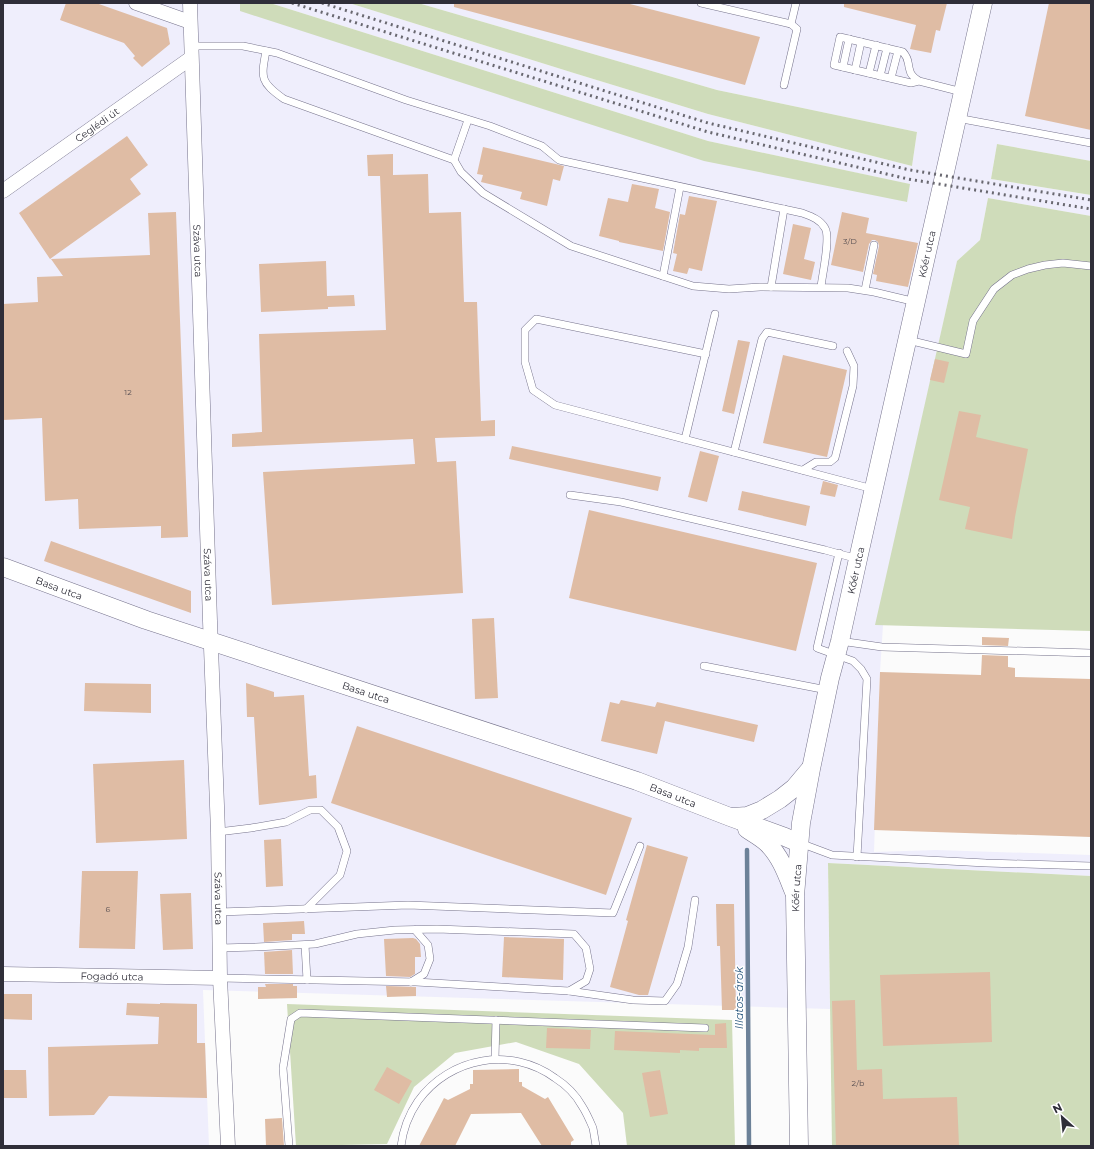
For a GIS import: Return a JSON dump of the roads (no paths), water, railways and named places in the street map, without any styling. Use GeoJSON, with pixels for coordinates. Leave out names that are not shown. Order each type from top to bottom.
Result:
{"type":"FeatureCollection","features":[{"type":"Feature","properties":{"kind":"street"},"geometry":{"type":"LineString","coordinates":[[136,3],[190,22]]}},
{"type":"Feature","properties":{"kind":"street","name":"Száva utca"},"geometry":{"type":"LineString","coordinates":[[190,3],[210,641],[218,832],[220,978],[228,1146]]}},
{"type":"Feature","properties":{"kind":"street","name":"Kőér utca"},"geometry":{"type":"LineString","coordinates":[[799,1146],[795,896],[801,823],[827,690],[838,648],[908,340],[983,3]]}},
{"type":"Feature","properties":{"kind":"street","name":"Ceglédi út"},"geometry":{"type":"LineString","coordinates":[[3,191],[191,52]]}},
{"type":"Feature","properties":{"kind":"street","name":"Basa utca"},"geometry":{"type":"LineString","coordinates":[[3,567],[146,620],[637,782],[799,843]]}},
{"type":"Feature","properties":{"kind":"street"},"geometry":{"type":"LineString","coordinates":[[730,817],[748,816],[762,810],[794,788],[811,769]]}},
{"type":"Feature","properties":{"kind":"street","name":"Basa utca"},"geometry":{"type":"LineString","coordinates":[[730,817],[768,844],[778,857],[795,896]]}},
{"type":"Feature","properties":{"kind":"street","name":"Fogadó utca"},"geometry":{"type":"LineString","coordinates":[[3,974],[220,978]]}},
{"type":"Feature","properties":{"kind":"lane"},"geometry":{"type":"LineString","coordinates":[[701,3],[791,24],[797,29],[784,85]]}},
{"type":"Feature","properties":{"kind":"lane"},"geometry":{"type":"LineString","coordinates":[[791,24],[796,3]]}},
{"type":"Feature","properties":{"kind":"lane"},"geometry":{"type":"LineString","coordinates":[[919,81],[911,83],[834,65],[840,37],[903,52],[907,56],[912,76],[919,81],[963,92]]}},
{"type":"Feature","properties":{"kind":"lane"},"geometry":{"type":"LineString","coordinates":[[855,70],[861,42]]}},
{"type":"Feature","properties":{"kind":"lane"},"geometry":{"type":"LineString","coordinates":[[869,73],[876,45]]}},
{"type":"Feature","properties":{"kind":"lane"},"geometry":{"type":"LineString","coordinates":[[191,52],[243,46],[277,53],[406,100],[490,126],[542,146],[558,160],[802,213],[817,219],[826,228],[828,241],[821,287]]}},
{"type":"Feature","properties":{"kind":"lane"},"geometry":{"type":"LineString","coordinates":[[880,76],[887,48]]}},
{"type":"Feature","properties":{"kind":"lane"},"geometry":{"type":"LineString","coordinates":[[266,51],[262,72],[265,82],[271,90],[284,98],[454,160],[462,172],[483,193],[571,246],[693,286],[729,289],[821,287],[865,290],[916,302]]}},
{"type":"Feature","properties":{"kind":"lane"},"geometry":{"type":"LineString","coordinates":[[891,78],[898,51]]}},
{"type":"Feature","properties":{"kind":"lane"},"geometry":{"type":"LineString","coordinates":[[957,118],[1091,143]]}},
{"type":"Feature","properties":{"kind":"lane"},"geometry":{"type":"LineString","coordinates":[[454,160],[468,120]]}},
{"type":"Feature","properties":{"kind":"lane"},"geometry":{"type":"LineString","coordinates":[[663,276],[680,186]]}},
{"type":"Feature","properties":{"kind":"lane"},"geometry":{"type":"LineString","coordinates":[[771,287],[784,209]]}},
{"type":"Feature","properties":{"kind":"lane"},"geometry":{"type":"LineString","coordinates":[[865,290],[874,245]]}},
{"type":"Feature","properties":{"kind":"lane"},"geometry":{"type":"LineString","coordinates":[[908,340],[966,354],[973,321],[994,289],[1012,274],[1045,265],[1064,263],[1091,266]]}},
{"type":"Feature","properties":{"kind":"lane"},"geometry":{"type":"LineString","coordinates":[[685,439],[715,314]]}},
{"type":"Feature","properties":{"kind":"lane"},"geometry":{"type":"LineString","coordinates":[[706,354],[536,319],[525,330],[525,362],[533,390],[555,404],[874,489]]}},
{"type":"Feature","properties":{"kind":"lane"},"geometry":{"type":"LineString","coordinates":[[734,452],[762,339],[767,332],[833,346]]}},
{"type":"Feature","properties":{"kind":"lane"},"geometry":{"type":"LineString","coordinates":[[803,470],[816,462],[830,462],[835,458],[853,386],[854,366],[847,351]]}},
{"type":"Feature","properties":{"kind":"lane"},"geometry":{"type":"LineString","coordinates":[[570,495],[621,502],[858,558]]}},
{"type":"Feature","properties":{"kind":"lane"},"geometry":{"type":"LineString","coordinates":[[839,553],[817,648],[882,646],[1091,653]]}},
{"type":"Feature","properties":{"kind":"lane"},"geometry":{"type":"LineString","coordinates":[[838,648],[861,669],[867,679],[857,857]]}},
{"type":"Feature","properties":{"kind":"lane"},"geometry":{"type":"LineString","coordinates":[[704,666],[827,690]]}},
{"type":"Feature","properties":{"kind":"lane"},"geometry":{"type":"LineString","coordinates":[[218,832],[286,822],[310,810],[321,810],[338,827],[347,851],[340,875],[306,909]]}},
{"type":"Feature","properties":{"kind":"lane"},"geometry":{"type":"LineString","coordinates":[[799,843],[832,855],[857,857],[1091,866]]}},
{"type":"Feature","properties":{"kind":"lane"},"geometry":{"type":"LineString","coordinates":[[219,912],[408,905],[613,913],[640,846]]}},
{"type":"Feature","properties":{"kind":"lane"},"geometry":{"type":"LineString","coordinates":[[220,978],[411,982],[569,991],[633,1000],[665,1001],[677,984],[688,948],[694,900]]}},
{"type":"Feature","properties":{"kind":"lane"},"geometry":{"type":"LineString","coordinates":[[220,948],[315,944],[357,934],[395,930],[437,929],[574,934],[586,948],[590,969],[586,981],[569,991]]}},
{"type":"Feature","properties":{"kind":"lane"},"geometry":{"type":"LineString","coordinates":[[411,982],[424,974],[430,959],[428,945],[415,930]]}},
{"type":"Feature","properties":{"kind":"lane"},"geometry":{"type":"LineString","coordinates":[[305,945],[307,980]]}},
{"type":"Feature","properties":{"kind":"lane"},"geometry":{"type":"LineString","coordinates":[[289,1146],[283,1068],[291,1019],[300,1013],[705,1028]]}},
{"type":"Feature","properties":{"kind":"lane"},"geometry":{"type":"LineString","coordinates":[[496,1020],[496,1059]]}},
{"type":"Feature","properties":{"kind":"lane"},"geometry":{"type":"LineString","coordinates":[[401,1146],[402,1136],[411,1112],[426,1090],[446,1074],[470,1063],[496,1059],[521,1061],[545,1070],[566,1085],[582,1105],[592,1128],[596,1146]]}},
{"type":"Feature","properties":{"kind":"waterway","name":"Illatos-árok"},"geometry":{"type":"LineString","coordinates":[[747,850],[749,1146]]}},
{"type":"Feature","properties":{"kind":"railway"},"geometry":{"type":"LineString","coordinates":[[292,3],[708,132],[908,179],[1091,209]]}},
{"type":"Feature","properties":{"kind":"railway"},"geometry":{"type":"LineString","coordinates":[[322,3],[708,123],[910,170],[1091,200]]}}]}
